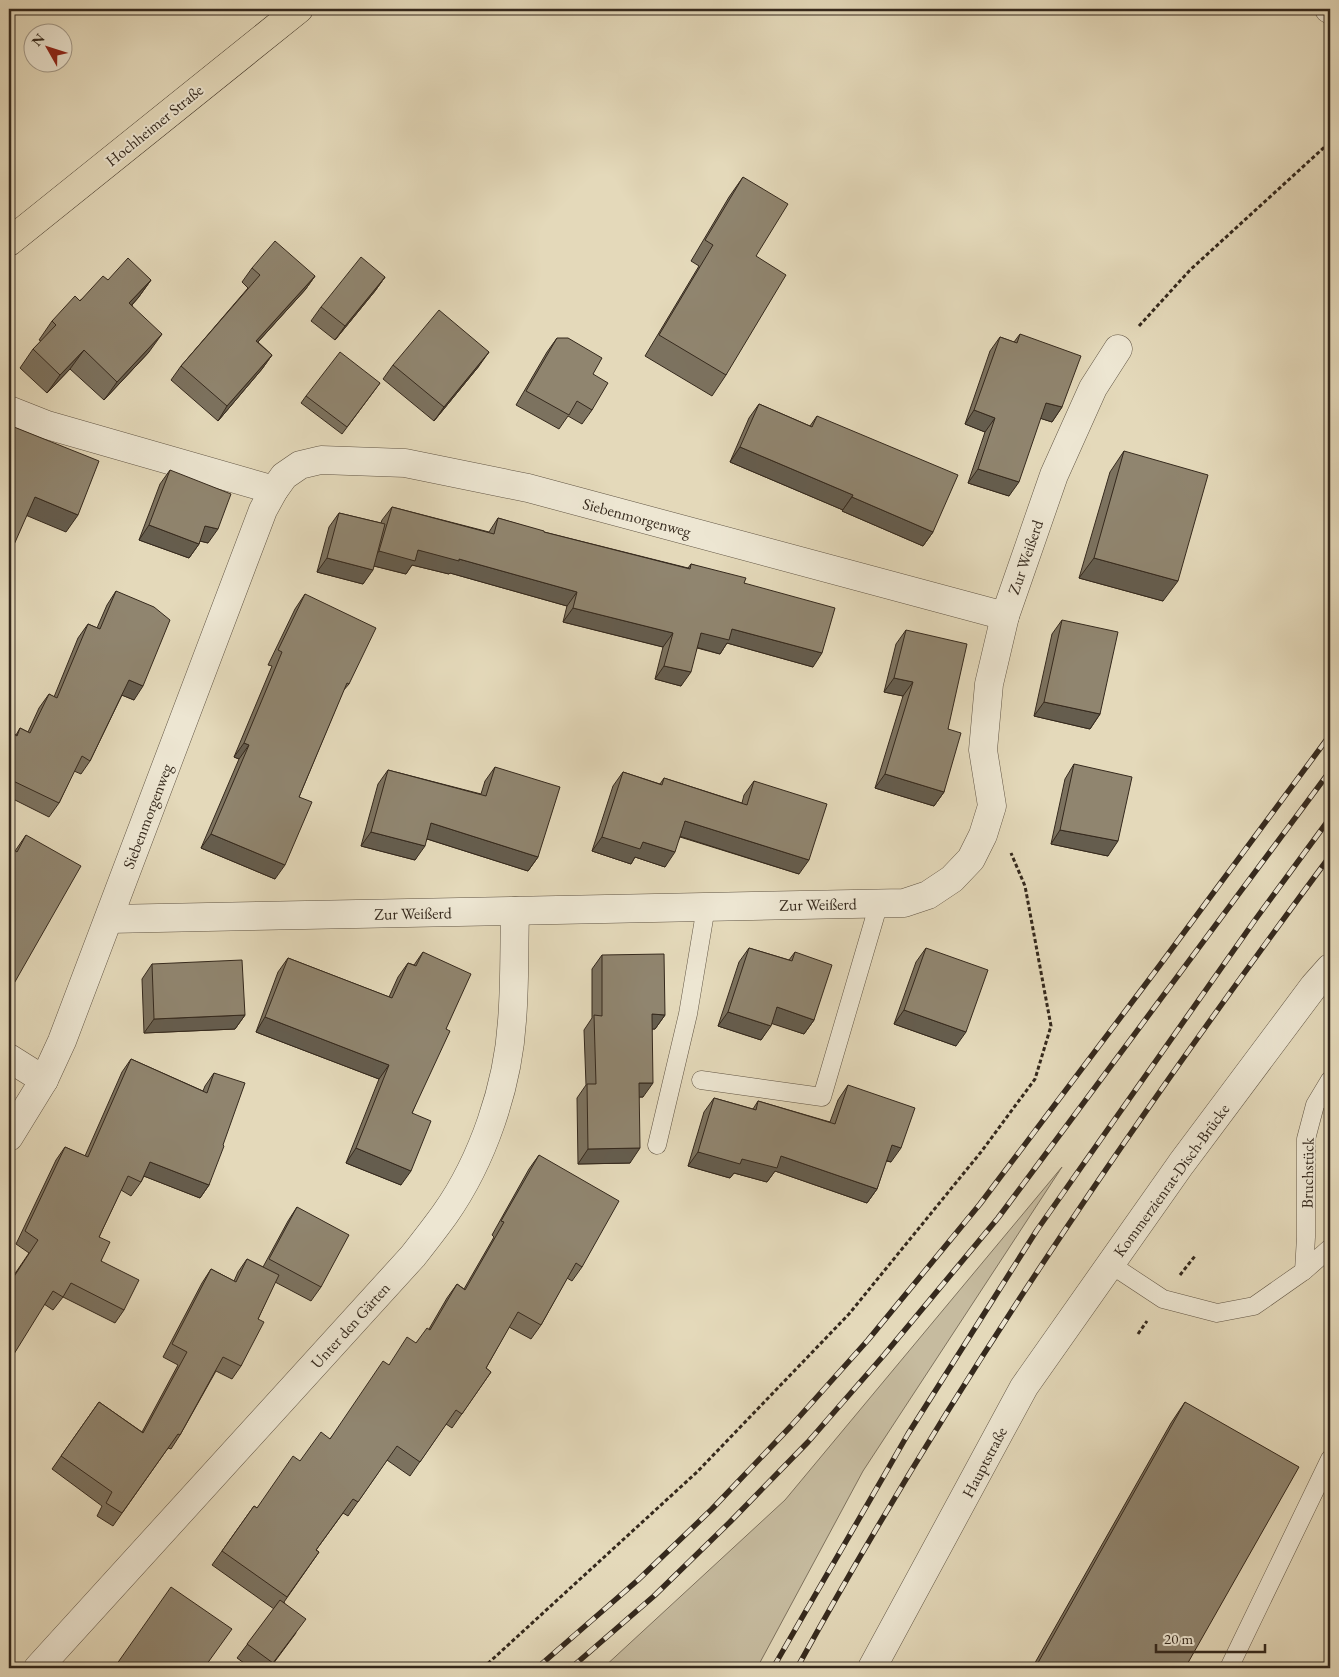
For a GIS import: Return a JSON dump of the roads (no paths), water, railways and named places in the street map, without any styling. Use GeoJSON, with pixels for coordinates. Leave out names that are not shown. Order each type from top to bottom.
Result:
{"type":"FeatureCollection","features":[{"type":"Feature","properties":{"kind":"main road","name":"Hochheimer Straße"},"geometry":{"type":"LineString","coordinates":[[9,242],[299,9]]}},
{"type":"Feature","properties":{"kind":"street","name":"Zur Weißerd"},"geometry":{"type":"LineString","coordinates":[[108,919],[904,903],[928,895],[952,879],[971,859],[983,835],[992,806],[983,750],[989,684],[1005,616],[1054,475],[1093,388],[1118,349]]}},
{"type":"Feature","properties":{"kind":"street"},"geometry":{"type":"LineString","coordinates":[[9,410],[47,425],[274,490]]}},
{"type":"Feature","properties":{"kind":"street","name":"Siebenmorgenweg"},"geometry":{"type":"LineString","coordinates":[[9,1137],[44,1080],[62,1041],[263,510],[284,476],[300,465],[321,460],[405,463],[528,488],[1005,616]]}},
{"type":"Feature","properties":{"kind":"street","name":"Unter den Gärten"},"geometry":{"type":"LineString","coordinates":[[38,1668],[413,1256],[446,1213],[471,1169],[491,1123],[505,1073],[512,1023],[516,911]]}},
{"type":"Feature","properties":{"kind":"street","name":"Kommerzienrat-Disch-Brücke"},"geometry":{"type":"LineString","coordinates":[[1110,1264],[1210,1125],[1314,986],[1330,968]]}},
{"type":"Feature","properties":{"kind":"street"},"geometry":{"type":"LineString","coordinates":[[9,1058],[44,1080]]}},
{"type":"Feature","properties":{"kind":"street","name":"Hauptstraße"},"geometry":{"type":"LineString","coordinates":[[872,1668],[1024,1387],[1110,1264]]}},
{"type":"Feature","properties":{"kind":"lane"},"geometry":{"type":"LineString","coordinates":[[701,1080],[822,1097],[879,903]]}},
{"type":"Feature","properties":{"kind":"lane"},"geometry":{"type":"LineString","coordinates":[[657,1144],[688,1014],[706,907]]}},
{"type":"Feature","properties":{"kind":"lane","name":"Bruchstück"},"geometry":{"type":"LineString","coordinates":[[1304,1271],[1306,1138],[1315,1105],[1330,1080]]}},
{"type":"Feature","properties":{"kind":"lane","name":"Kommerzienrat-Disch-Brücke"},"geometry":{"type":"LineString","coordinates":[[1110,1264],[1163,1299],[1216,1313],[1254,1306],[1304,1271],[1330,1248]]}},
{"type":"Feature","properties":{"kind":"lane"},"geometry":{"type":"LineString","coordinates":[[1229,1668],[1330,1459]]}},
{"type":"Feature","properties":{"kind":"railway"},"geometry":{"type":"LineString","coordinates":[[537,1668],[638,1580],[712,1509],[791,1426],[868,1340],[980,1204],[1330,735]]}},
{"type":"Feature","properties":{"kind":"railway"},"geometry":{"type":"LineString","coordinates":[[571,1668],[654,1596],[730,1522],[808,1442],[884,1355],[998,1218],[1330,771]]}},
{"type":"Feature","properties":{"kind":"railway"},"geometry":{"type":"LineString","coordinates":[[773,1668],[908,1434],[1037,1230],[1255,920],[1330,818]]}},
{"type":"Feature","properties":{"kind":"railway"},"geometry":{"type":"LineString","coordinates":[[797,1668],[857,1562],[983,1355],[1118,1152],[1187,1053],[1330,856]]}}]}
